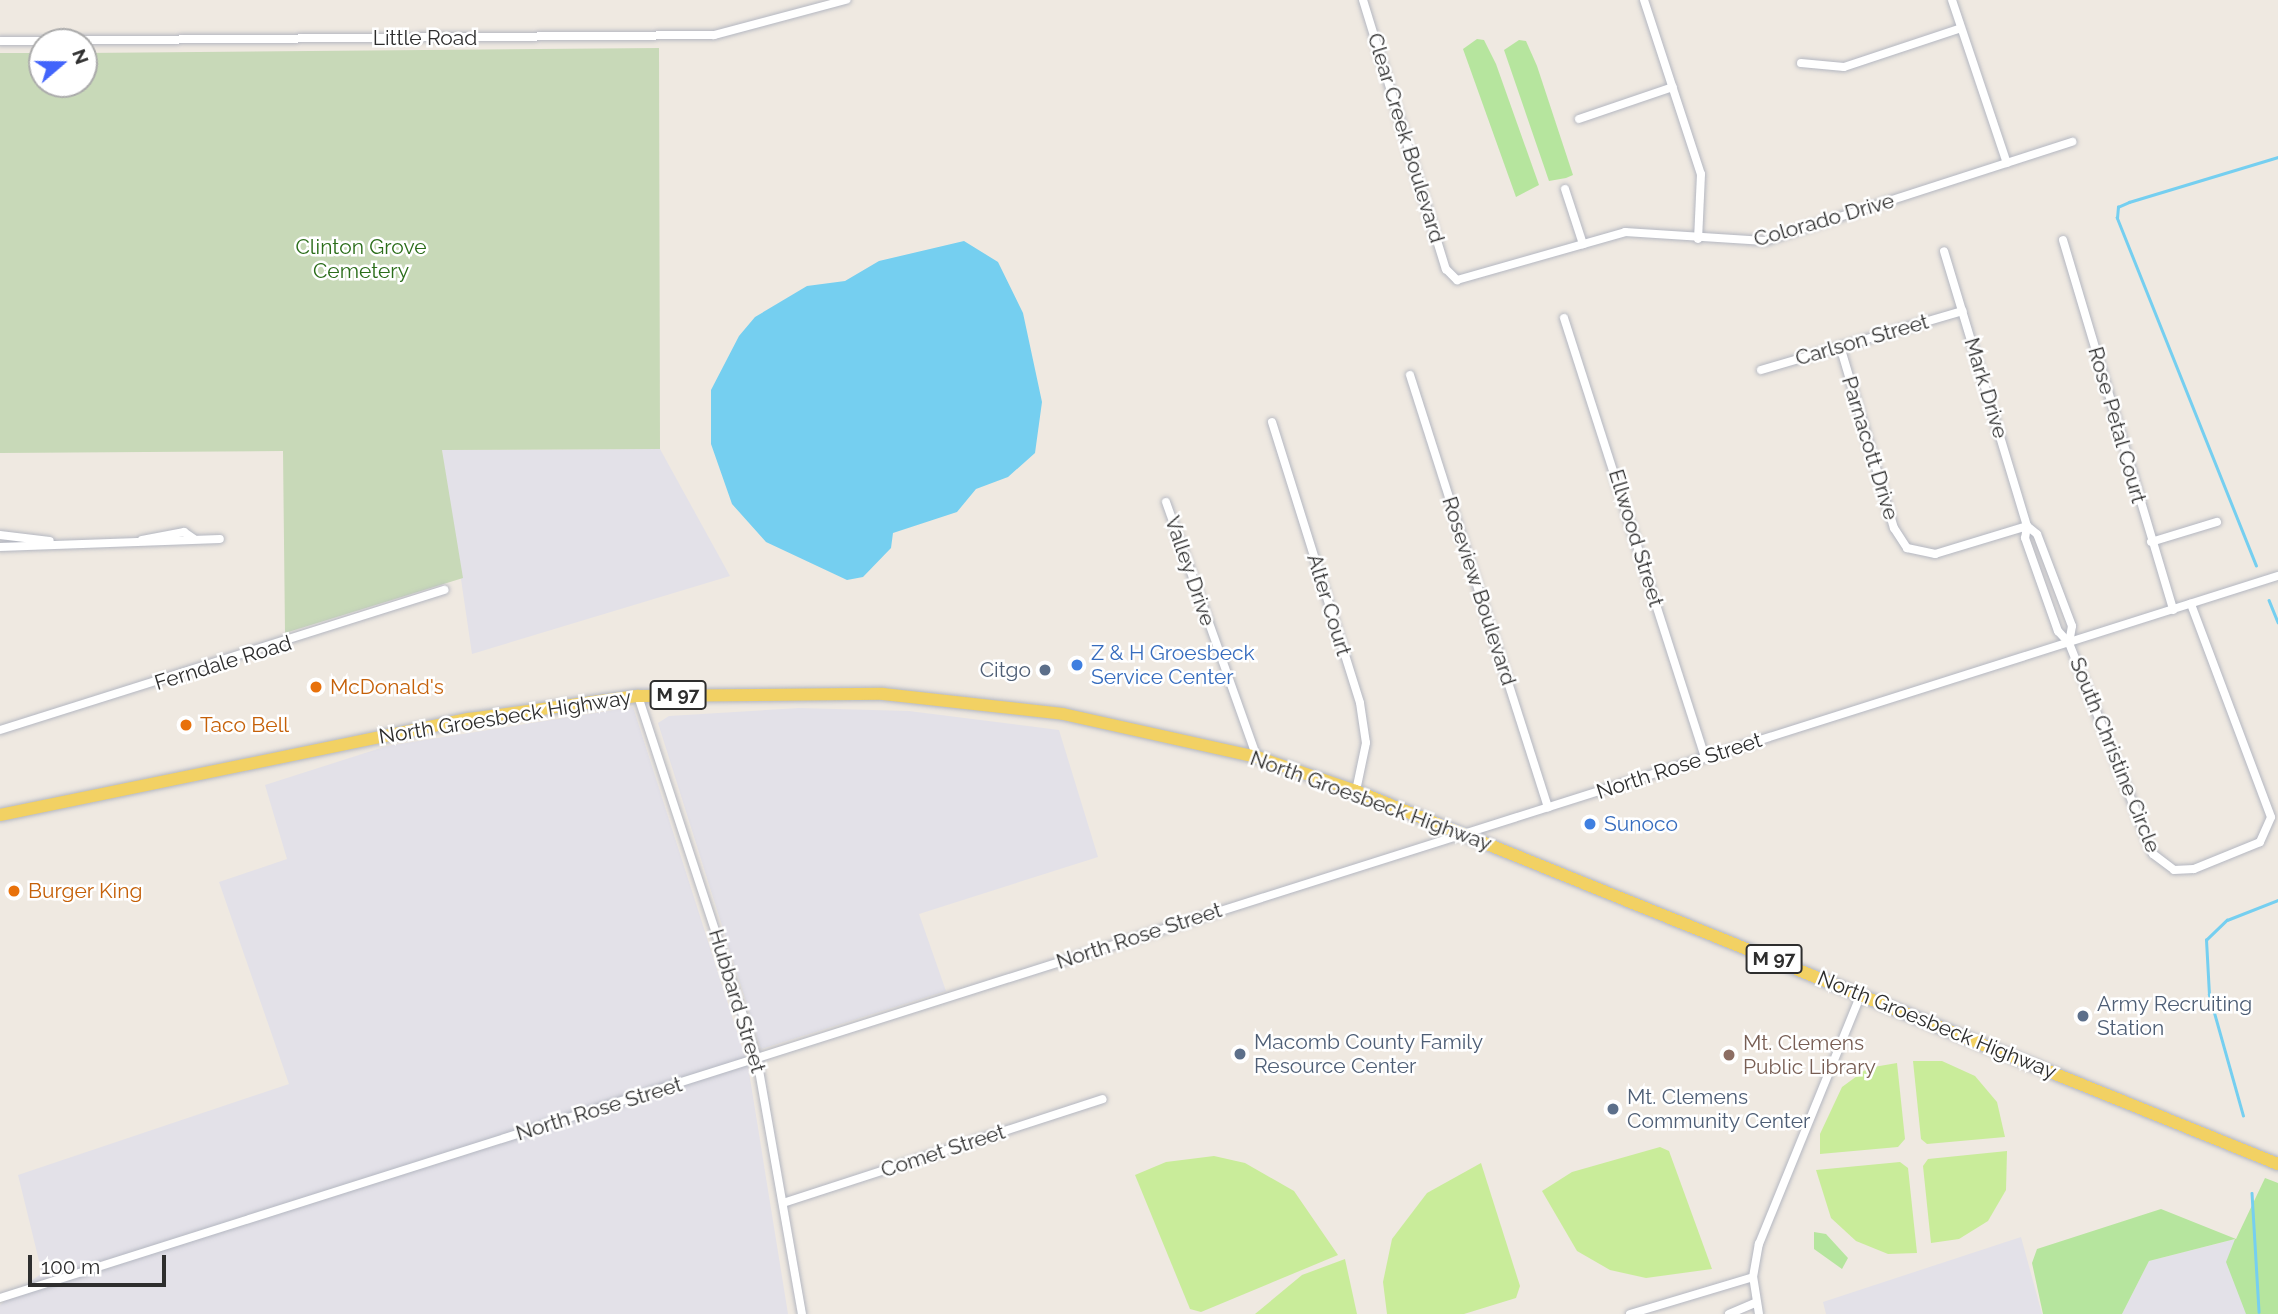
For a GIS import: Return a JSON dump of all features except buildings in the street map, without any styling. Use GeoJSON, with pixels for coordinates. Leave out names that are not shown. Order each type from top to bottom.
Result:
{"type":"FeatureCollection","features":[{"type":"Feature","properties":{"kind":"main road","name":"North Groesbeck Highway"},"geometry":{"type":"LineString","coordinates":[[0,815],[469,719],[638,696],[817,692],[949,700],[1072,716],[1257,757],[1356,791],[2278,1164]]}},
{"type":"Feature","properties":{"kind":"street","name":"Little Road"},"geometry":{"type":"LineString","coordinates":[[0,41],[714,35],[846,0]]}},
{"type":"Feature","properties":{"kind":"street","name":"Clear Creek Boulevard"},"geometry":{"type":"LineString","coordinates":[[1363,0],[1451,276]]}},
{"type":"Feature","properties":{"kind":"street"},"geometry":{"type":"LineString","coordinates":[[1644,0],[1701,174],[1698,239]]}},
{"type":"Feature","properties":{"kind":"street"},"geometry":{"type":"LineString","coordinates":[[1952,0],[2007,163]]}},
{"type":"Feature","properties":{"kind":"street"},"geometry":{"type":"LineString","coordinates":[[1801,63],[1844,67],[1961,28]]}},
{"type":"Feature","properties":{"kind":"street"},"geometry":{"type":"LineString","coordinates":[[1579,119],[1673,87]]}},
{"type":"Feature","properties":{"kind":"street","name":"Colorado Drive"},"geometry":{"type":"LineString","coordinates":[[1451,276],[1468,281],[1625,232],[1698,239],[1765,241],[2072,142]]}},
{"type":"Feature","properties":{"kind":"street"},"geometry":{"type":"LineString","coordinates":[[1565,189],[1583,244]]}},
{"type":"Feature","properties":{"kind":"street","name":"Rose Petal Court"},"geometry":{"type":"LineString","coordinates":[[2063,240],[2173,610]]}},
{"type":"Feature","properties":{"kind":"street","name":"Mark Drive"},"geometry":{"type":"LineString","coordinates":[[1944,251],[2027,526],[2025,538],[2041,584],[2069,643]]}},
{"type":"Feature","properties":{"kind":"street","name":"Carlson Street"},"geometry":{"type":"LineString","coordinates":[[1761,370],[1963,311]]}},
{"type":"Feature","properties":{"kind":"street","name":"Ellwood Street"},"geometry":{"type":"LineString","coordinates":[[1564,318],[1705,758]]}},
{"type":"Feature","properties":{"kind":"street","name":"Parnacott Drive"},"geometry":{"type":"LineString","coordinates":[[1840,346],[1894,527],[1907,548],[1935,554],[2027,526]]}},
{"type":"Feature","properties":{"kind":"street","name":"Roseview Boulevard"},"geometry":{"type":"LineString","coordinates":[[1409,375],[1548,807]]}},
{"type":"Feature","properties":{"kind":"street","name":"Alter Court"},"geometry":{"type":"LineString","coordinates":[[1272,422],[1360,703],[1366,743],[1356,791]]}},
{"type":"Feature","properties":{"kind":"street","name":"Valley Drive"},"geometry":{"type":"LineString","coordinates":[[1166,502],[1257,757]]}},
{"type":"Feature","properties":{"kind":"street"},"geometry":{"type":"LineString","coordinates":[[2151,542],[2217,522]]}},
{"type":"Feature","properties":{"kind":"street","name":"Mark Drive"},"geometry":{"type":"LineString","coordinates":[[2027,526],[2038,534],[2072,626],[2069,643]]}},
{"type":"Feature","properties":{"kind":"street"},"geometry":{"type":"LineString","coordinates":[[0,535],[50,541]]}},
{"type":"Feature","properties":{"kind":"street"},"geometry":{"type":"LineString","coordinates":[[0,547],[50,541],[142,540],[150,545],[194,539],[220,539]]}},
{"type":"Feature","properties":{"kind":"street","name":"North Rose Street"},"geometry":{"type":"LineString","coordinates":[[0,1298],[2278,576]]}},
{"type":"Feature","properties":{"kind":"street","name":"Ferndale Road"},"geometry":{"type":"LineString","coordinates":[[0,730],[444,590]]}},
{"type":"Feature","properties":{"kind":"street","name":"South Christine Circle"},"geometry":{"type":"LineString","coordinates":[[2069,643],[2161,864],[2194,869],[2260,842],[2271,817],[2261,782],[2191,604]]}},
{"type":"Feature","properties":{"kind":"street","name":"Hubbard Street"},"geometry":{"type":"LineString","coordinates":[[638,696],[757,1059],[802,1314]]}},
{"type":"Feature","properties":{"kind":"street"},"geometry":{"type":"LineString","coordinates":[[1759,1314],[1754,1277],[1759,1244],[1861,994]]}},
{"type":"Feature","properties":{"kind":"street","name":"Comet Street"},"geometry":{"type":"LineString","coordinates":[[783,1203],[1103,1099]]}},
{"type":"Feature","properties":{"kind":"street"},"geometry":{"type":"LineString","coordinates":[[1630,1314],[1754,1277]]}},
{"type":"Feature","properties":{"kind":"street"},"geometry":{"type":"LineString","coordinates":[[1729,1314],[1756,1303]]}},
{"type":"Feature","properties":{"kind":"shaded area"},"geometry":{"type":"Polygon","coordinates":[[[660,449],[730,576],[472,654],[442,450],[660,449]]]}},
{"type":"Feature","properties":{"kind":"shaded area"},"geometry":{"type":"Polygon","coordinates":[[[633,707],[748,1066],[788,1314],[0,1314],[0,1305],[42,1273],[18,1175],[289,1084],[219,882],[287,859],[265,785],[387,746],[633,707]]]}},
{"type":"Feature","properties":{"kind":"shaded area"},"geometry":{"type":"Polygon","coordinates":[[[799,708],[909,711],[1059,730],[1098,857],[919,914],[946,991],[761,1049],[658,723],[669,716],[799,708]]]}},
{"type":"Feature","properties":{"kind":"shaded area"},"geometry":{"type":"Polygon","coordinates":[[[2021,1237],[2042,1314],[1826,1314],[1823,1302],[2021,1237]]]}},
{"type":"Feature","properties":{"kind":"shaded area"},"geometry":{"type":"Polygon","coordinates":[[[2236,1239],[2278,1314],[2122,1314],[2149,1261],[2236,1239]]]}},
{"type":"Feature","properties":{"kind":"green space"},"geometry":{"type":"Polygon","coordinates":[[[1477,39],[1484,40],[1496,64],[1539,185],[1516,197],[1463,49],[1477,39]]]}},
{"type":"Feature","properties":{"kind":"green space"},"geometry":{"type":"Polygon","coordinates":[[[1519,40],[1526,41],[1537,66],[1573,175],[1566,178],[1549,181],[1504,50],[1519,40]]]}},
{"type":"Feature","properties":{"kind":"green space","name":"Clinton Grove Cemetery"},"geometry":{"type":"Polygon","coordinates":[[[659,48],[660,449],[442,450],[463,578],[285,633],[283,451],[0,453],[0,53],[28,53],[28,98],[98,98],[98,53],[659,48]]]}},
{"type":"Feature","properties":{"kind":"green space"},"geometry":{"type":"Polygon","coordinates":[[[1913,1061],[1942,1061],[1975,1076],[1997,1102],[2005,1137],[1927,1144],[1921,1139],[1913,1061]]]}},
{"type":"Feature","properties":{"kind":"green space"},"geometry":{"type":"Polygon","coordinates":[[[1897,1063],[1905,1139],[1898,1147],[1820,1154],[1820,1134],[1842,1087],[1868,1068],[1897,1063]]]}},
{"type":"Feature","properties":{"kind":"green space"},"geometry":{"type":"Polygon","coordinates":[[[1660,1147],[1669,1151],[1712,1269],[1646,1278],[1610,1270],[1577,1251],[1542,1191],[1572,1172],[1660,1147]]]}},
{"type":"Feature","properties":{"kind":"green space"},"geometry":{"type":"Polygon","coordinates":[[[2007,1151],[2006,1190],[1988,1221],[1959,1239],[1931,1243],[1923,1166],[1928,1159],[2007,1151]]]}},
{"type":"Feature","properties":{"kind":"green space"},"geometry":{"type":"Polygon","coordinates":[[[1214,1156],[1245,1163],[1294,1191],[1338,1255],[1201,1312],[1190,1309],[1135,1175],[1166,1162],[1214,1156]]]}},
{"type":"Feature","properties":{"kind":"green space"},"geometry":{"type":"Polygon","coordinates":[[[1900,1162],[1908,1168],[1917,1253],[1888,1254],[1856,1241],[1831,1218],[1816,1170],[1900,1162]]]}},
{"type":"Feature","properties":{"kind":"green space"},"geometry":{"type":"Polygon","coordinates":[[[1481,1163],[1520,1286],[1516,1298],[1464,1314],[1387,1314],[1383,1282],[1392,1239],[1427,1193],[1481,1163]]]}},
{"type":"Feature","properties":{"kind":"green space"},"geometry":{"type":"Polygon","coordinates":[[[2265,1178],[2278,1183],[2278,1314],[2246,1314],[2226,1262],[2235,1239],[2149,1261],[2122,1314],[2043,1314],[2032,1263],[2037,1249],[2161,1209],[2236,1239],[2265,1178]]]}},
{"type":"Feature","properties":{"kind":"green space"},"geometry":{"type":"Polygon","coordinates":[[[1814,1232],[1826,1234],[1848,1258],[1842,1269],[1814,1249],[1814,1232]]]}},
{"type":"Feature","properties":{"kind":"green space"},"geometry":{"type":"Polygon","coordinates":[[[1345,1259],[1357,1314],[1255,1314],[1302,1275],[1345,1259]]]}},
{"type":"Feature","properties":{"kind":"water"},"geometry":{"type":"Polygon","coordinates":[[[964,241],[998,262],[1023,313],[1042,402],[1035,453],[1008,477],[976,489],[957,512],[893,533],[891,548],[863,577],[847,580],[766,542],[732,504],[711,444],[711,390],[739,336],[755,317],[807,286],[845,281],[879,261],[964,241]]]}},
{"type":"Feature","properties":{"kind":"waterway"},"geometry":{"type":"LineString","coordinates":[[2256,566],[2117,218],[2118,207],[2129,202],[2278,157]]}},
{"type":"Feature","properties":{"kind":"waterway"},"geometry":{"type":"LineString","coordinates":[[2269,600],[2278,622]]}},
{"type":"Feature","properties":{"kind":"waterway"},"geometry":{"type":"LineString","coordinates":[[2243,1116],[2209,995],[2206,940],[2227,920],[2278,900]]}},
{"type":"Feature","properties":{"kind":"waterway"},"geometry":{"type":"LineString","coordinates":[[2252,1193],[2259,1312]]}},
{"type":"Feature","properties":{"kind":"place","name":"Z & H Groesbeck Service Center"},"geometry":{"type":"Point","coordinates":[1077,665]}},
{"type":"Feature","properties":{"kind":"place","name":"Citgo"},"geometry":{"type":"Point","coordinates":[1045,670]}},
{"type":"Feature","properties":{"kind":"place","name":"McDonald's"},"geometry":{"type":"Point","coordinates":[316,687]}},
{"type":"Feature","properties":{"kind":"place","name":"Taco Bell"},"geometry":{"type":"Point","coordinates":[186,725]}},
{"type":"Feature","properties":{"kind":"place","name":"Sunoco"},"geometry":{"type":"Point","coordinates":[1590,824]}},
{"type":"Feature","properties":{"kind":"place","name":"Burger King"},"geometry":{"type":"Point","coordinates":[14,891]}},
{"type":"Feature","properties":{"kind":"place","name":"Army Recruiting Station"},"geometry":{"type":"Point","coordinates":[2083,1016]}},
{"type":"Feature","properties":{"kind":"place","name":"Macomb County Family Resource Center"},"geometry":{"type":"Point","coordinates":[1240,1054]}},
{"type":"Feature","properties":{"kind":"place","name":"Mt. Clemens Public Library"},"geometry":{"type":"Point","coordinates":[1729,1055]}},
{"type":"Feature","properties":{"kind":"place","name":"Mt. Clemens Community Center"},"geometry":{"type":"Point","coordinates":[1613,1109]}}]}
